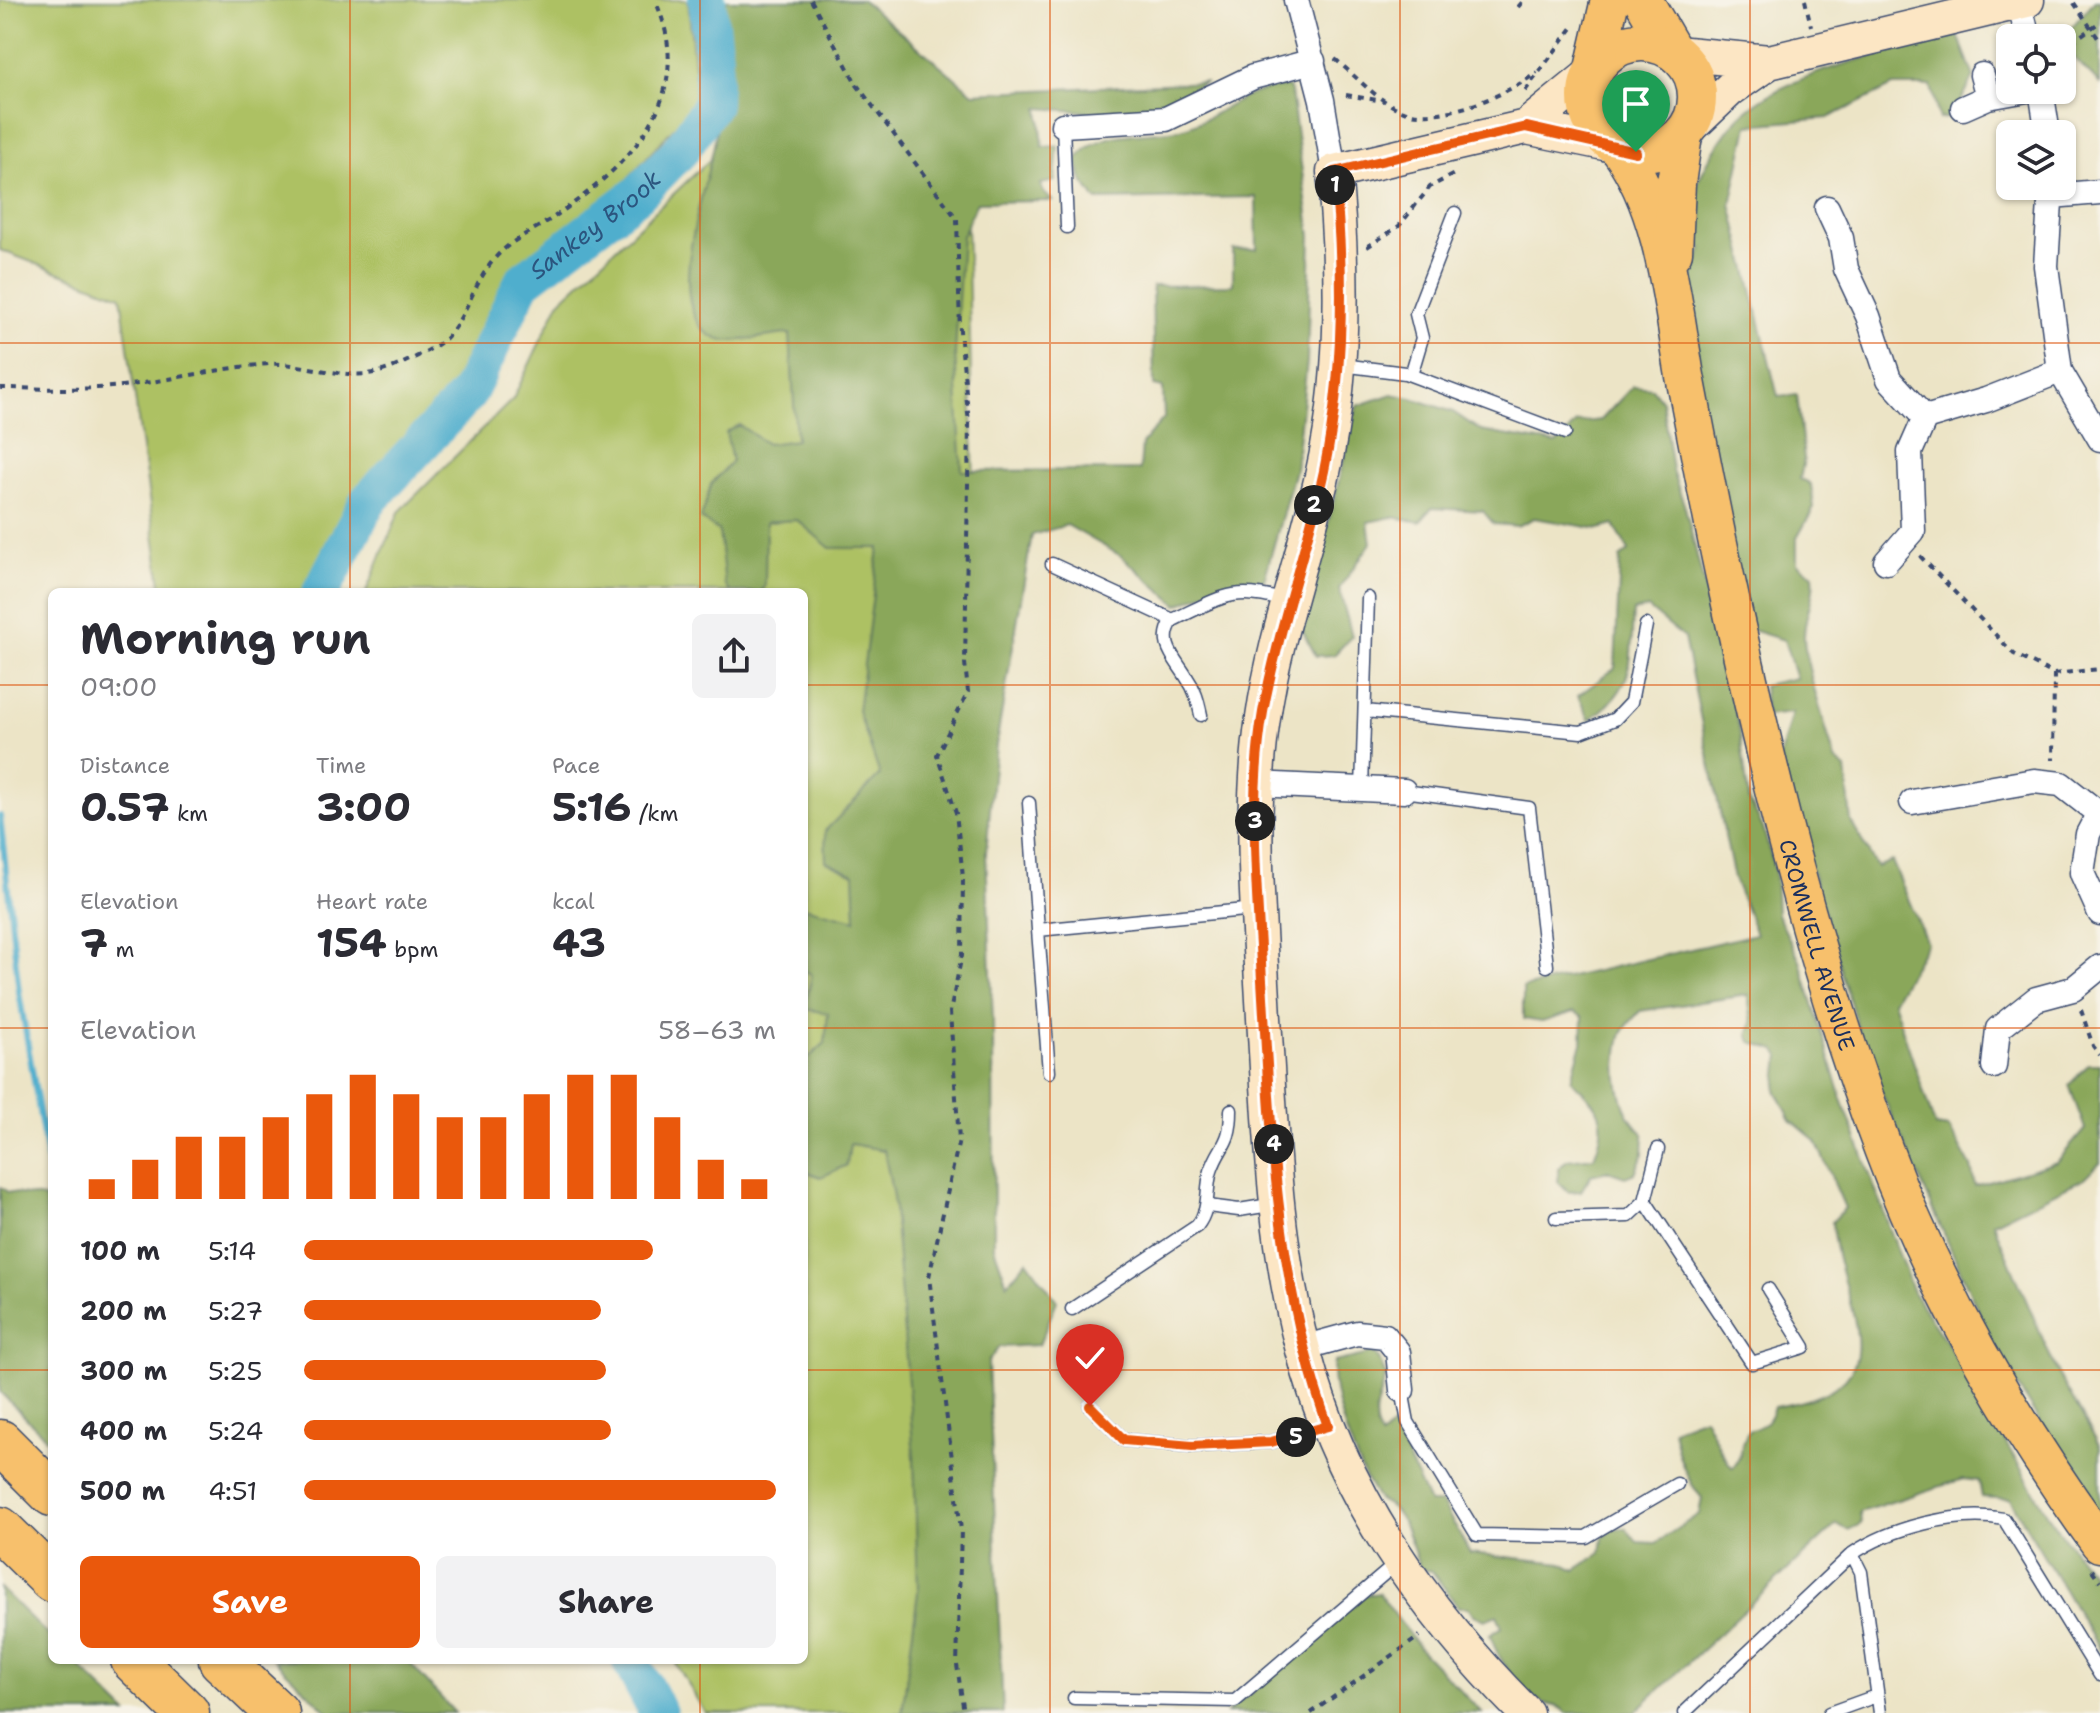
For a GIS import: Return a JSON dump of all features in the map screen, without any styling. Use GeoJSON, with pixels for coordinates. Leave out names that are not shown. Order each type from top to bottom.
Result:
{"type":"FeatureCollection","features":[{"type":"Feature","properties":{"kind":"highway"},"geometry":{"type":"LineString","coordinates":[[0,1442],[48,1490]]}},
{"type":"Feature","properties":{"kind":"highway"},"geometry":{"type":"LineString","coordinates":[[0,1529],[48,1576]]}},
{"type":"Feature","properties":{"kind":"highway"},"geometry":{"type":"LineString","coordinates":[[137,1664],[187,1713]]}},
{"type":"Feature","properties":{"kind":"highway"},"geometry":{"type":"LineString","coordinates":[[225,1664],[277,1713]]}},
{"type":"Feature","properties":{"kind":"main road"},"geometry":{"type":"LineString","coordinates":[[1610,0],[1587,106],[1597,128],[1617,146],[1636,152],[1654,152],[1686,132],[1695,114],[1696,80],[1674,52],[1643,0]]}},
{"type":"Feature","properties":{"kind":"main road"},"geometry":{"type":"LineString","coordinates":[[1593,71],[1605,55],[1629,43],[1656,43],[1674,52]]}},
{"type":"Feature","properties":{"kind":"main road","name":"CROMWELL AVENUE"},"geometry":{"type":"LineString","coordinates":[[1671,295],[1676,183],[1686,132]]}},
{"type":"Feature","properties":{"kind":"main road","name":"CROMWELL AVENUE"},"geometry":{"type":"LineString","coordinates":[[1617,146],[1645,190],[1671,295],[1707,497],[1749,688],[1832,1004],[1885,1155],[1950,1299],[2008,1406],[2100,1543]]}},
{"type":"Feature","properties":{"kind":"street"},"geometry":{"type":"LineString","coordinates":[[1296,0],[1321,57],[1342,252],[1338,364],[1323,472],[1288,602],[1263,715],[1256,784],[1258,909],[1287,1275],[1302,1348],[1328,1426],[1373,1523],[1441,1621],[1526,1713]]}},
{"type":"Feature","properties":{"kind":"street"},"geometry":{"type":"LineString","coordinates":[[1674,52],[1769,62],[2023,1],[2026,24]]}},
{"type":"Feature","properties":{"kind":"street"},"geometry":{"type":"LineString","coordinates":[[1063,125],[1166,119],[1253,77],[1321,57]]}},
{"type":"Feature","properties":{"kind":"street"},"geometry":{"type":"LineString","coordinates":[[1686,132],[1730,89],[1769,62]]}},
{"type":"Feature","properties":{"kind":"street"},"geometry":{"type":"LineString","coordinates":[[1526,127],[1593,71]]}},
{"type":"Feature","properties":{"kind":"street"},"geometry":{"type":"LineString","coordinates":[[1963,108],[1985,86],[1996,87]]}},
{"type":"Feature","properties":{"kind":"street"},"geometry":{"type":"LineString","coordinates":[[1334,172],[1526,127],[1617,146]]}},
{"type":"Feature","properties":{"kind":"street"},"geometry":{"type":"LineString","coordinates":[[2076,194],[2099,196]]}},
{"type":"Feature","properties":{"kind":"street"},"geometry":{"type":"LineString","coordinates":[[2050,200],[2046,243],[2047,292],[2060,371],[2100,439]]}},
{"type":"Feature","properties":{"kind":"street"},"geometry":{"type":"LineString","coordinates":[[1827,208],[1841,238],[1846,269],[1868,316],[1889,379],[1925,418]]}},
{"type":"Feature","properties":{"kind":"street"},"geometry":{"type":"LineString","coordinates":[[1886,562],[1913,531],[1910,452],[1925,418],[1986,400],[2060,371]]}},
{"type":"Feature","properties":{"kind":"street"},"geometry":{"type":"LineString","coordinates":[[1912,802],[2034,781],[2061,784],[2098,812],[2088,834],[2082,873],[2100,913]]}},
{"type":"Feature","properties":{"kind":"street"},"geometry":{"type":"LineString","coordinates":[[1256,784],[1404,791]]}},
{"type":"Feature","properties":{"kind":"street"},"geometry":{"type":"LineString","coordinates":[[1994,1066],[1998,1029],[2036,999],[2073,989],[2100,967]]}},
{"type":"Feature","properties":{"kind":"street"},"geometry":{"type":"LineString","coordinates":[[1302,1348],[1357,1333],[1385,1336],[1398,1352],[1402,1390]]}},
{"type":"Feature","properties":{"kind":"lane"},"geometry":{"type":"LineString","coordinates":[[1063,125],[1067,227]]}},
{"type":"Feature","properties":{"kind":"lane"},"geometry":{"type":"LineString","coordinates":[[1411,375],[1422,338],[1416,314],[1455,213]]}},
{"type":"Feature","properties":{"kind":"lane"},"geometry":{"type":"LineString","coordinates":[[1338,364],[1411,375],[1565,433]]}},
{"type":"Feature","properties":{"kind":"lane"},"geometry":{"type":"LineString","coordinates":[[1052,564],[1173,620]]}},
{"type":"Feature","properties":{"kind":"lane"},"geometry":{"type":"LineString","coordinates":[[1201,715],[1188,679],[1168,651],[1165,639],[1173,620],[1236,593],[1248,591],[1288,602]]}},
{"type":"Feature","properties":{"kind":"lane"},"geometry":{"type":"LineString","coordinates":[[1362,789],[1368,598]]}},
{"type":"Feature","properties":{"kind":"lane"},"geometry":{"type":"LineString","coordinates":[[1365,711],[1581,732],[1615,719],[1631,702],[1646,625]]}},
{"type":"Feature","properties":{"kind":"lane"},"geometry":{"type":"LineString","coordinates":[[1404,791],[1529,808],[1547,966]]}},
{"type":"Feature","properties":{"kind":"lane"},"geometry":{"type":"LineString","coordinates":[[1029,803],[1049,1072]]}},
{"type":"Feature","properties":{"kind":"lane"},"geometry":{"type":"LineString","coordinates":[[1038,930],[1258,909]]}},
{"type":"Feature","properties":{"kind":"lane"},"geometry":{"type":"LineString","coordinates":[[1072,1309],[1188,1233],[1204,1217],[1211,1173],[1229,1136],[1231,1110]]}},
{"type":"Feature","properties":{"kind":"lane"},"geometry":{"type":"LineString","coordinates":[[1556,1218],[1629,1216],[1645,1201],[1658,1149]]}},
{"type":"Feature","properties":{"kind":"lane"},"geometry":{"type":"LineString","coordinates":[[1645,1201],[1752,1363],[1804,1347],[1768,1289]]}},
{"type":"Feature","properties":{"kind":"lane"},"geometry":{"type":"LineString","coordinates":[[1208,1206],[1239,1210],[1279,1203]]}},
{"type":"Feature","properties":{"kind":"lane"},"geometry":{"type":"LineString","coordinates":[[1402,1390],[1408,1422],[1477,1535],[1586,1537],[1677,1484]]}},
{"type":"Feature","properties":{"kind":"lane"},"geometry":{"type":"LineString","coordinates":[[1090,1406],[1124,1440],[1192,1446],[1271,1442],[1328,1426]]}},
{"type":"Feature","properties":{"kind":"lane"},"geometry":{"type":"LineString","coordinates":[[1684,1713],[1852,1554],[1878,1537],[1903,1533],[1952,1516],[1975,1514],[2004,1519],[2100,1675]]}},
{"type":"Feature","properties":{"kind":"lane"},"geometry":{"type":"LineString","coordinates":[[1852,1554],[1861,1572],[1879,1686],[1876,1696],[1880,1713]]}},
{"type":"Feature","properties":{"kind":"lane"},"geometry":{"type":"LineString","coordinates":[[1074,1698],[1235,1701],[1398,1562]]}},
{"type":"Feature","properties":{"kind":"lane"},"geometry":{"type":"LineString","coordinates":[[1829,1713],[1876,1696]]}},
{"type":"Feature","properties":{"kind":"path"},"geometry":{"type":"LineString","coordinates":[[0,388],[98,388],[274,363],[315,371],[378,373],[422,353],[447,337],[482,273],[504,249],[591,190],[632,152],[657,117],[669,72],[664,20],[655,0]]}},
{"type":"Feature","properties":{"kind":"path"},"geometry":{"type":"LineString","coordinates":[[811,0],[857,85],[957,219],[960,331],[969,423],[965,663],[968,692],[937,755],[956,813],[963,877],[962,955],[950,1012],[959,1140],[929,1277],[961,1530],[957,1665],[964,1713]]}},
{"type":"Feature","properties":{"kind":"path"},"geometry":{"type":"LineString","coordinates":[[1518,7],[1524,0]]}},
{"type":"Feature","properties":{"kind":"path"},"geometry":{"type":"LineString","coordinates":[[1805,0],[1812,29]]}},
{"type":"Feature","properties":{"kind":"path"},"geometry":{"type":"LineString","coordinates":[[2074,3],[2100,41]]}},
{"type":"Feature","properties":{"kind":"path"},"geometry":{"type":"LineString","coordinates":[[2076,39],[2100,22]]}},
{"type":"Feature","properties":{"kind":"path"},"geometry":{"type":"LineString","coordinates":[[1321,57],[1386,101],[1406,112],[1426,115],[1513,89],[1537,72],[1562,44],[1573,25]]}},
{"type":"Feature","properties":{"kind":"path"},"geometry":{"type":"LineString","coordinates":[[1346,95],[1386,101]]}},
{"type":"Feature","properties":{"kind":"path"},"geometry":{"type":"LineString","coordinates":[[1342,252],[1366,247],[1388,236],[1409,215],[1424,192],[1454,174]]}},
{"type":"Feature","properties":{"kind":"path"},"geometry":{"type":"LineString","coordinates":[[1905,540],[1962,604],[2014,654],[2054,674],[2100,669]]}},
{"type":"Feature","properties":{"kind":"path"},"geometry":{"type":"LineString","coordinates":[[2053,783],[2054,674]]}},
{"type":"Feature","properties":{"kind":"path"},"geometry":{"type":"LineString","coordinates":[[2073,989],[2093,1046],[2100,1055]]}},
{"type":"Feature","properties":{"kind":"path"},"geometry":{"type":"LineString","coordinates":[[1311,1713],[1420,1636]]}},
{"type":"Feature","properties":{"kind":"green space"},"geometry":{"type":"Polygon","coordinates":[[[0,0],[688,0],[697,102],[613,195],[513,271],[451,392],[354,493],[306,588],[161,588],[121,296],[0,250],[0,0]]]}},
{"type":"Feature","properties":{"kind":"green space"},"geometry":{"type":"Polygon","coordinates":[[[705,0],[862,0],[973,93],[1206,82],[1162,105],[1104,113],[1039,108],[1043,147],[1058,146],[1055,181],[1041,184],[1043,192],[1053,201],[977,202],[962,236],[955,353],[962,471],[1140,470],[1142,444],[1164,418],[1163,388],[1154,386],[1152,286],[1233,285],[1233,250],[1257,249],[1256,197],[1096,200],[1081,178],[1077,160],[1097,142],[1124,135],[1180,129],[1260,91],[1289,87],[1291,92],[1311,236],[1307,362],[1295,470],[1264,580],[1237,580],[1178,605],[1121,556],[1067,525],[1032,535],[996,745],[986,853],[993,1021],[994,1247],[1007,1284],[1027,1260],[1057,1301],[1039,1345],[999,1347],[988,1362],[1003,1713],[902,1713],[918,1592],[914,1458],[893,1197],[884,1150],[850,1144],[847,1165],[821,1177],[808,1172],[808,1058],[825,1043],[828,1013],[808,1010],[812,975],[808,972],[808,908],[856,920],[854,874],[826,861],[825,831],[880,775],[858,711],[879,548],[830,548],[797,520],[766,522],[765,587],[727,588],[719,531],[701,519],[711,484],[732,461],[726,433],[739,425],[767,444],[796,440],[790,334],[723,341],[699,325],[690,302],[688,275],[691,244],[718,116],[712,33],[705,0]]]}},
{"type":"Feature","properties":{"kind":"green space"},"geometry":{"type":"Polygon","coordinates":[[[2095,0],[2100,0],[2100,84],[2076,60],[2074,24],[2095,0]]]}},
{"type":"Feature","properties":{"kind":"green space"},"geometry":{"type":"Polygon","coordinates":[[[1958,35],[1974,77],[1952,117],[1939,119],[1931,86],[1893,86],[1828,118],[1748,125],[1731,204],[1778,397],[1797,395],[1804,459],[1800,479],[1811,485],[1814,508],[1797,538],[1797,563],[1813,575],[1804,637],[1812,681],[1835,760],[1846,769],[1851,822],[1877,867],[1892,861],[1927,943],[1893,1001],[1935,1126],[1949,1128],[1971,1167],[1975,1186],[2057,1162],[2085,1129],[2069,1085],[2089,1064],[2100,1064],[2100,1163],[2085,1178],[1993,1223],[2057,1372],[2100,1447],[2100,1520],[1997,1353],[1867,1060],[1779,759],[1792,713],[1766,716],[1763,685],[1796,678],[1784,640],[1748,629],[1691,360],[1697,318],[1684,301],[1702,249],[1688,203],[1713,152],[1733,124],[1778,90],[1807,77],[1958,35]]]}},
{"type":"Feature","properties":{"kind":"green space"},"geometry":{"type":"Polygon","coordinates":[[[1643,72],[1660,79],[1667,96],[1660,113],[1643,120],[1626,113],[1619,96],[1626,79],[1643,72]]]}},
{"type":"Feature","properties":{"kind":"green space"},"geometry":{"type":"Polygon","coordinates":[[[751,121],[966,188],[974,488],[957,1349],[981,1713],[705,1713],[676,1664],[808,1664],[808,588],[368,588],[399,512],[513,399],[559,302],[751,121]]]}},
{"type":"Feature","properties":{"kind":"green space"},"geometry":{"type":"Polygon","coordinates":[[[1633,386],[1652,388],[1662,401],[1672,470],[1685,507],[1739,727],[1749,800],[1763,828],[1775,871],[1777,914],[1800,961],[1842,1099],[1913,1292],[1949,1346],[2051,1520],[2100,1585],[2100,1650],[2010,1499],[1982,1497],[1979,1481],[1963,1479],[1860,1512],[1861,1524],[1848,1530],[1837,1524],[1634,1713],[1567,1713],[1539,1701],[1509,1672],[1490,1635],[1502,1627],[1497,1615],[1485,1620],[1474,1615],[1468,1607],[1458,1607],[1432,1571],[1420,1569],[1401,1520],[1391,1507],[1376,1497],[1346,1431],[1333,1376],[1334,1362],[1373,1353],[1386,1376],[1375,1414],[1377,1429],[1381,1437],[1393,1426],[1429,1503],[1442,1503],[1470,1553],[1562,1563],[1575,1570],[1601,1553],[1603,1537],[1613,1529],[1626,1528],[1637,1542],[1656,1543],[1699,1514],[1702,1498],[1683,1466],[1673,1429],[1704,1417],[1733,1468],[1748,1431],[1765,1423],[1774,1407],[1817,1397],[1843,1382],[1855,1362],[1857,1340],[1853,1314],[1832,1222],[1845,1208],[1816,1141],[1791,1120],[1776,1090],[1780,1056],[1776,1050],[1751,1042],[1748,1035],[1752,1024],[1748,995],[1640,1011],[1622,1033],[1617,1062],[1623,1102],[1635,1125],[1644,1134],[1643,1154],[1635,1173],[1625,1177],[1608,1171],[1591,1175],[1581,1191],[1568,1192],[1558,1182],[1558,1169],[1567,1160],[1594,1157],[1601,1132],[1595,1106],[1571,1080],[1582,1043],[1583,1017],[1574,1012],[1542,1022],[1523,1019],[1523,988],[1756,934],[1734,879],[1684,638],[1648,608],[1633,611],[1628,673],[1616,696],[1589,720],[1578,696],[1615,668],[1620,558],[1629,551],[1614,525],[1599,529],[1534,518],[1517,526],[1494,524],[1483,511],[1432,508],[1420,522],[1392,517],[1368,522],[1371,543],[1339,589],[1352,636],[1334,655],[1316,656],[1302,630],[1357,406],[1392,394],[1453,412],[1481,431],[1557,444],[1576,423],[1601,420],[1633,386]]]}},
{"type":"Feature","properties":{"kind":"green space"},"geometry":{"type":"Polygon","coordinates":[[[0,1187],[8,1192],[45,1198],[48,1220],[48,1440],[0,1392],[0,1187]]]}},
{"type":"Feature","properties":{"kind":"green space"},"geometry":{"type":"Polygon","coordinates":[[[0,1588],[48,1635],[48,1664],[77,1664],[127,1713],[0,1713],[0,1588]]]}},
{"type":"Feature","properties":{"kind":"green space"},"geometry":{"type":"Polygon","coordinates":[[[1379,1593],[1420,1649],[1482,1713],[1227,1713],[1365,1595],[1379,1593]]]}},
{"type":"Feature","properties":{"kind":"green space"},"geometry":{"type":"Polygon","coordinates":[[[278,1664],[411,1664],[455,1713],[329,1713],[278,1664]]]}},
{"type":"Feature","properties":{"kind":"waterway","name":"Sankey Brook"},"geometry":{"type":"LineString","coordinates":[[323,588],[368,501],[468,394],[523,281],[638,194],[681,150],[712,104],[714,57],[707,0]]}},
{"type":"Feature","properties":{"kind":"waterway"},"geometry":{"type":"LineString","coordinates":[[0,816],[19,992],[48,1164]]}},
{"type":"Feature","properties":{"kind":"waterway","name":"Sankey Brook"},"geometry":{"type":"LineString","coordinates":[[632,1664],[658,1713]]}},
{"type":"Feature","properties":{"kind":"route"},"geometry":{"type":"LineString","coordinates":[[1090,1406],[1124,1440],[1192,1446],[1271,1442],[1306,1435],[1328,1426],[1302,1348],[1287,1275],[1268,1074],[1255,822],[1263,715],[1288,602],[1323,472],[1331,425],[1342,303],[1342,252],[1334,172],[1526,127],[1636,152]]}}]}
